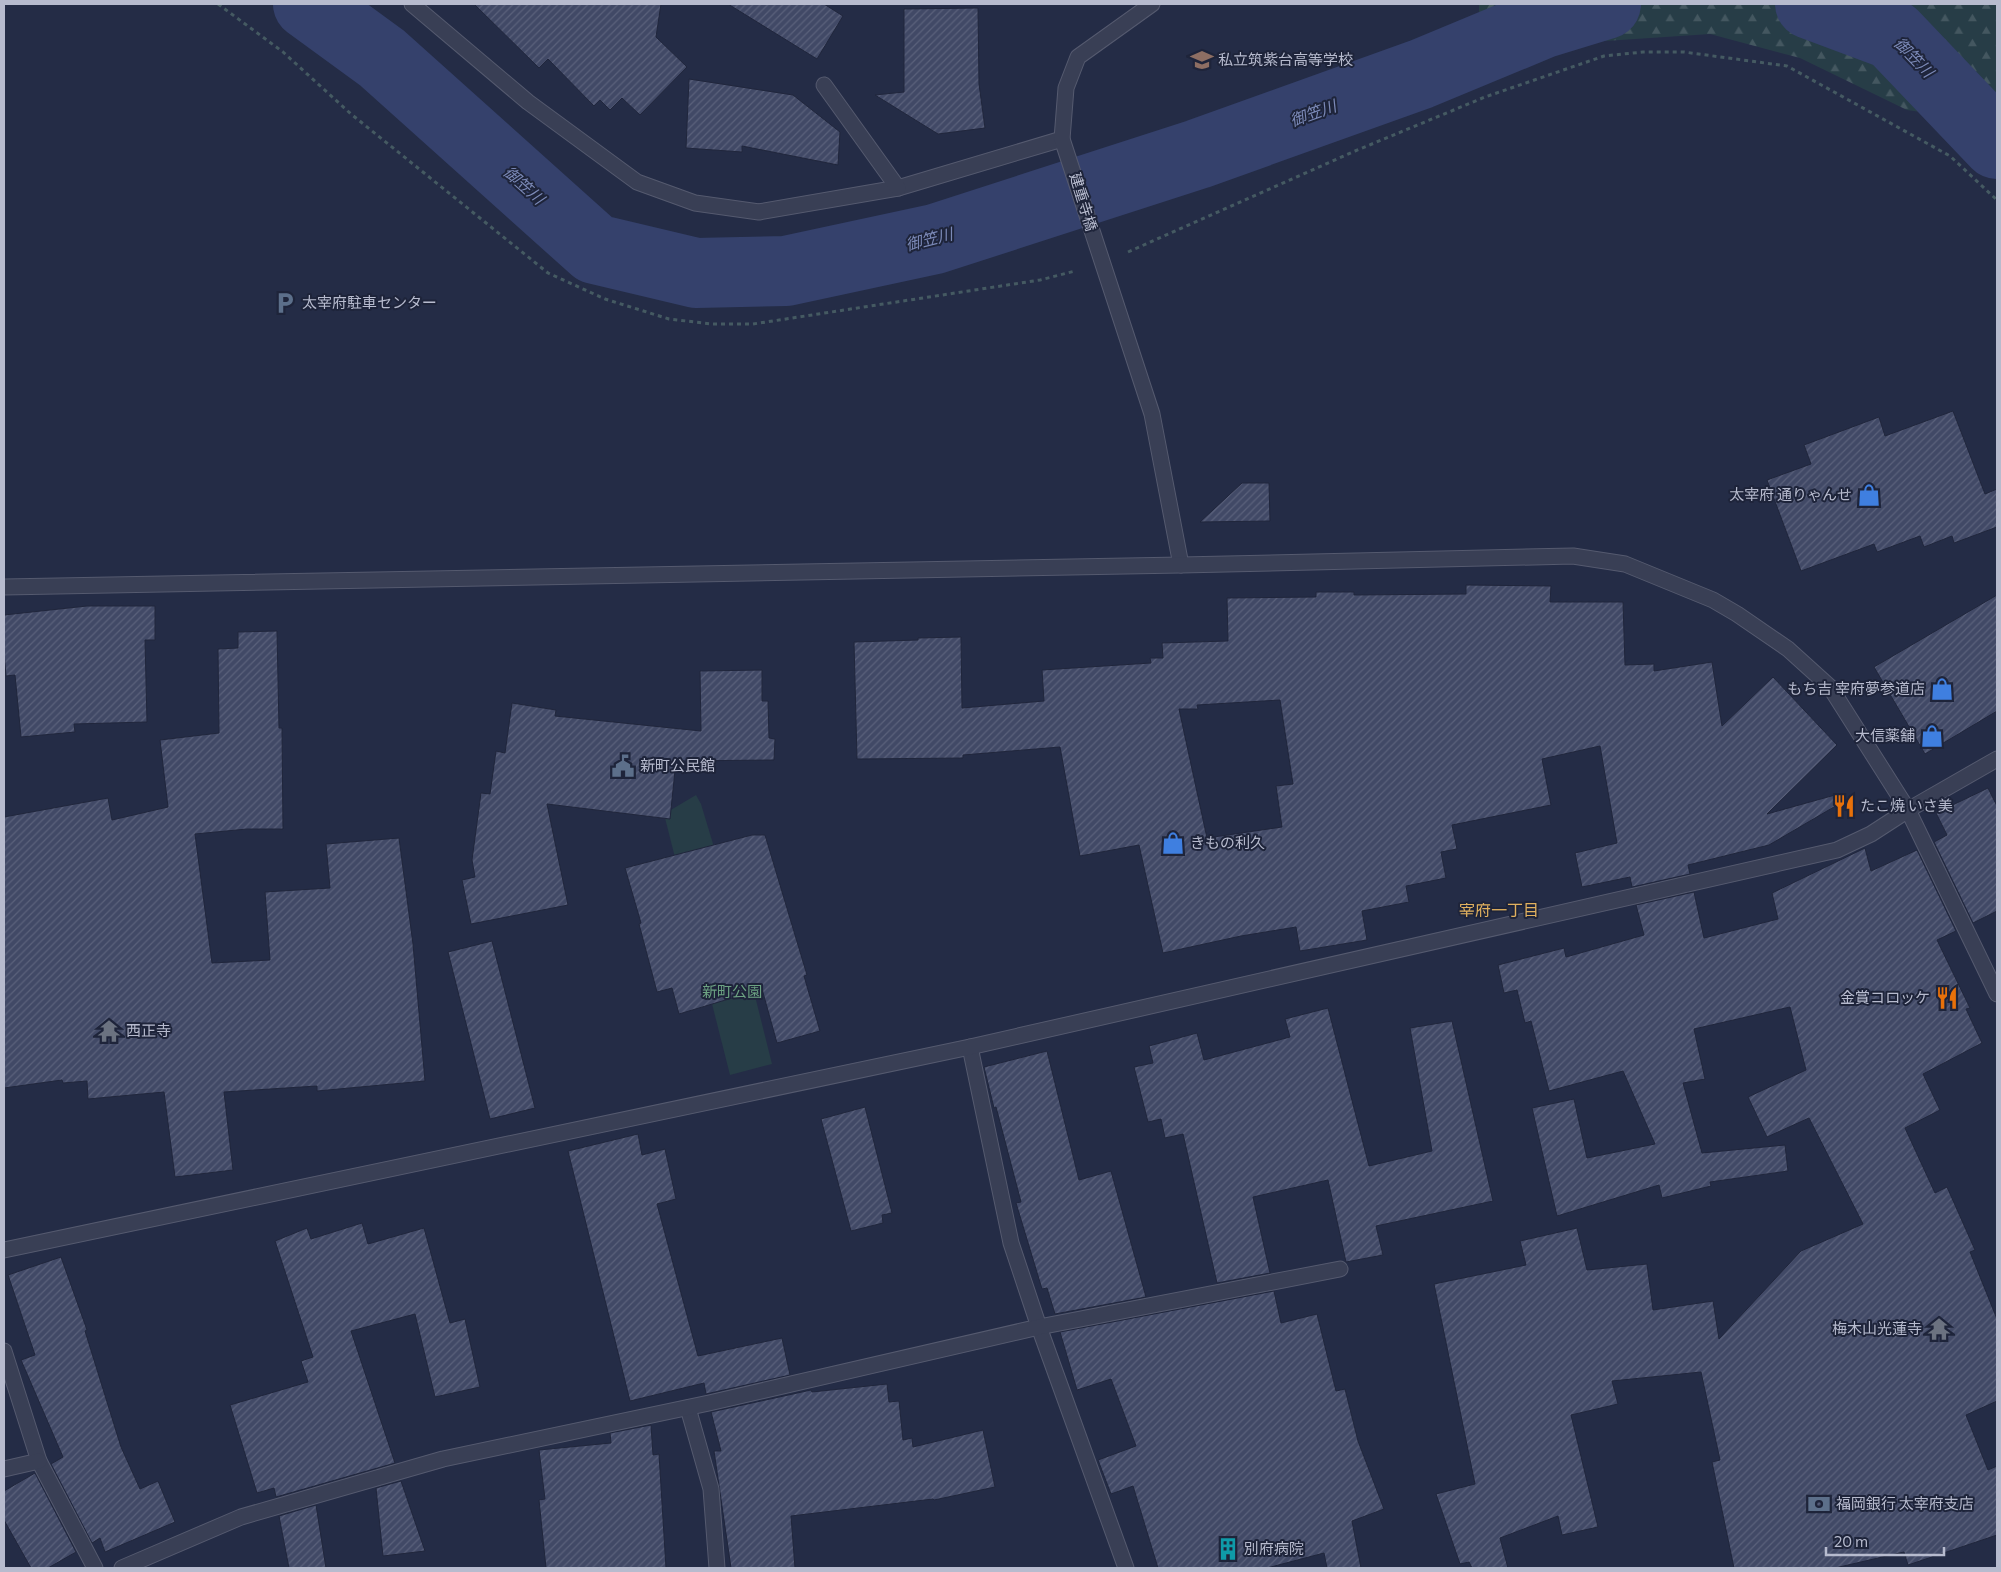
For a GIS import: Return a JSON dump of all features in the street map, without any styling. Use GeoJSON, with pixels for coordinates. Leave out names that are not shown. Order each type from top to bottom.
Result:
{"type":"FeatureCollection","features":[{"type":"Feature","properties":{"kind":"street"},"geometry":{"type":"LineString","coordinates":[[412,4],[528,102],[637,182],[695,203],[759,212],[898,188],[1062,139],[1066,88],[1078,57],[1152,4]]}},
{"type":"Feature","properties":{"kind":"street"},"geometry":{"type":"LineString","coordinates":[[824,85],[898,188]]}},
{"type":"Feature","properties":{"kind":"street","name":"建重寺橋"},"geometry":{"type":"LineString","coordinates":[[1062,139],[1152,414],[1181,566]]}},
{"type":"Feature","properties":{"kind":"street"},"geometry":{"type":"LineString","coordinates":[[4,587],[1181,566],[1573,556],[1625,564],[1712,600],[1737,614],[1788,649],[1830,687],[1908,810],[1997,994]]}},
{"type":"Feature","properties":{"kind":"street"},"geometry":{"type":"LineString","coordinates":[[4,1250],[970,1047],[1837,850],[1871,834],[1908,810],[1997,760]]}},
{"type":"Feature","properties":{"kind":"street"},"geometry":{"type":"LineString","coordinates":[[970,1047],[1011,1243],[1039,1327],[1126,1568]]}},
{"type":"Feature","properties":{"kind":"street"},"geometry":{"type":"LineString","coordinates":[[122,1568],[241,1516],[443,1459],[688,1408],[1039,1327],[1340,1270]]}},
{"type":"Feature","properties":{"kind":"street"},"geometry":{"type":"LineString","coordinates":[[4,1351],[39,1461],[91,1567]]}},
{"type":"Feature","properties":{"kind":"street"},"geometry":{"type":"LineString","coordinates":[[688,1408],[711,1489],[717,1568]]}},
{"type":"Feature","properties":{"kind":"street"},"geometry":{"type":"LineString","coordinates":[[4,1469],[39,1461]]}},
{"type":"Feature","properties":{"kind":"green space"},"geometry":{"type":"Polygon","coordinates":[[[1479,4],[1997,4],[1997,123],[1907,110],[1800,58],[1710,34],[1590,42],[1490,76],[1386,120],[1372,104],[1479,15],[1479,4]]]}},
{"type":"Feature","properties":{"kind":"green space","name":"新町公園"},"geometry":{"type":"Polygon","coordinates":[[[696,795],[701,804],[736,920],[772,1064],[730,1075],[664,814],[696,795]]]}},
{"type":"Feature","properties":{"kind":"building"},"geometry":{"type":"Polygon","coordinates":[[[474,4],[661,4],[656,37],[687,67],[640,115],[622,98],[610,110],[600,100],[594,106],[548,59],[539,68],[474,4]]]}},
{"type":"Feature","properties":{"kind":"building"},"geometry":{"type":"Polygon","coordinates":[[[728,4],[824,4],[843,16],[817,59],[728,4]]]}},
{"type":"Feature","properties":{"kind":"building"},"geometry":{"type":"Polygon","coordinates":[[[978,8],[979,84],[985,128],[938,134],[875,95],[904,92],[904,9],[978,8]]]}},
{"type":"Feature","properties":{"kind":"building"},"geometry":{"type":"Polygon","coordinates":[[[689,79],[793,95],[840,132],[838,165],[742,146],[742,152],[686,148],[689,79]]]}},
{"type":"Feature","properties":{"kind":"building","name":"太宰府 通りゃんせ"},"geometry":{"type":"Polygon","coordinates":[[[1953,411],[1985,494],[1997,489],[1997,527],[1954,543],[1952,536],[1924,547],[1920,536],[1877,552],[1874,544],[1801,571],[1767,480],[1811,464],[1804,445],[1879,417],[1885,436],[1953,411]]]}},
{"type":"Feature","properties":{"kind":"building"},"geometry":{"type":"Polygon","coordinates":[[[1242,483],[1269,483],[1270,521],[1200,522],[1242,483]]]}},
{"type":"Feature","properties":{"kind":"building"},"geometry":{"type":"Polygon","coordinates":[[[1466,585],[1551,586],[1550,602],[1623,602],[1625,665],[1654,664],[1654,671],[1712,662],[1722,726],[1773,677],[1837,745],[1767,814],[1835,795],[1839,804],[1769,845],[1688,865],[1690,874],[1632,887],[1630,877],[1582,887],[1575,853],[1617,843],[1600,746],[1542,759],[1551,805],[1452,825],[1457,849],[1441,852],[1446,878],[1406,886],[1409,902],[1362,911],[1367,940],[1300,951],[1296,927],[1241,936],[1163,953],[1139,845],[1080,856],[1060,747],[963,755],[963,758],[857,759],[854,642],[961,637],[962,708],[1044,701],[1042,670],[1151,663],[1150,658],[1163,658],[1162,643],[1228,641],[1227,598],[1316,597],[1316,592],[1354,592],[1354,595],[1466,594],[1466,585]],[[1280,700],[1197,705],[1198,709],[1179,709],[1207,838],[1282,827],[1276,786],[1293,784],[1280,700]]]}},
{"type":"Feature","properties":{"kind":"building","name":"もち吉 宰府夢参道店"},"geometry":{"type":"Polygon","coordinates":[[[1997,595],[1997,711],[1925,754],[1874,667],[1997,595]]]}},
{"type":"Feature","properties":{"kind":"building"},"geometry":{"type":"Polygon","coordinates":[[[87,606],[155,606],[155,640],[145,640],[147,722],[74,724],[75,732],[21,737],[15,675],[6,676],[4,615],[87,606]]]}},
{"type":"Feature","properties":{"kind":"building"},"geometry":{"type":"Polygon","coordinates":[[[277,631],[279,728],[282,728],[283,829],[247,829],[195,834],[212,963],[270,960],[265,892],[330,888],[326,844],[399,838],[413,944],[425,1081],[317,1091],[317,1086],[224,1092],[233,1170],[175,1177],[164,1092],[88,1099],[87,1081],[63,1083],[62,1080],[4,1088],[4,817],[108,798],[112,820],[168,807],[160,740],[219,733],[218,649],[238,648],[238,632],[277,631]]]}},
{"type":"Feature","properties":{"kind":"building"},"geometry":{"type":"Polygon","coordinates":[[[762,670],[762,701],[768,701],[769,738],[775,739],[774,760],[676,761],[670,819],[547,804],[568,905],[471,924],[462,880],[475,877],[472,860],[481,793],[490,794],[496,751],[505,753],[512,703],[556,710],[555,716],[701,731],[700,671],[762,670]]]}},
{"type":"Feature","properties":{"kind":"building"},"geometry":{"type":"Polygon","coordinates":[[[1988,788],[1997,806],[1997,911],[1973,923],[1934,842],[1947,835],[1936,813],[1988,788]]]}},
{"type":"Feature","properties":{"kind":"building"},"geometry":{"type":"Polygon","coordinates":[[[752,835],[765,835],[807,975],[804,976],[820,1031],[777,1043],[762,989],[679,1014],[672,988],[657,992],[639,924],[641,923],[625,868],[752,835]]]}},
{"type":"Feature","properties":{"kind":"building"},"geometry":{"type":"Polygon","coordinates":[[[1865,848],[1871,871],[1917,850],[1956,931],[1937,940],[1970,1008],[1966,1009],[1982,1043],[1923,1074],[1940,1110],[1905,1128],[1935,1193],[1947,1187],[1975,1250],[1970,1252],[1997,1319],[1997,1401],[1966,1415],[1988,1470],[1997,1466],[1997,1535],[1908,1565],[1904,1552],[1835,1568],[1734,1568],[1712,1462],[1720,1460],[1701,1372],[1612,1381],[1618,1404],[1571,1415],[1598,1527],[1562,1535],[1558,1516],[1500,1538],[1508,1568],[1472,1568],[1469,1562],[1460,1564],[1436,1494],[1475,1484],[1434,1284],[1526,1265],[1520,1241],[1577,1228],[1587,1270],[1647,1264],[1653,1310],[1713,1301],[1719,1339],[1801,1251],[1863,1224],[1809,1118],[1767,1137],[1748,1097],[1806,1070],[1790,1007],[1694,1029],[1705,1079],[1683,1083],[1702,1153],[1785,1145],[1788,1171],[1710,1182],[1711,1186],[1662,1198],[1659,1185],[1557,1216],[1532,1108],[1574,1099],[1587,1158],[1655,1144],[1623,1071],[1549,1091],[1531,1021],[1525,1023],[1517,990],[1504,993],[1498,965],[1564,948],[1566,957],[1644,935],[1636,905],[1694,892],[1704,938],[1778,919],[1772,893],[1865,848]]]}},
{"type":"Feature","properties":{"kind":"building"},"geometry":{"type":"Polygon","coordinates":[[[492,941],[535,1108],[490,1119],[448,952],[492,941]]]}},
{"type":"Feature","properties":{"kind":"building"},"geometry":{"type":"Polygon","coordinates":[[[1328,1008],[1369,1166],[1432,1151],[1410,1028],[1452,1021],[1493,1201],[1376,1226],[1383,1255],[1346,1262],[1328,1180],[1253,1197],[1270,1273],[1217,1283],[1183,1134],[1165,1138],[1161,1119],[1148,1122],[1134,1067],[1153,1063],[1149,1046],[1197,1033],[1204,1060],[1290,1037],[1285,1019],[1328,1008]]]}},
{"type":"Feature","properties":{"kind":"building"},"geometry":{"type":"Polygon","coordinates":[[[1047,1051],[1079,1180],[1111,1171],[1146,1297],[1055,1314],[1047,1288],[1042,1289],[1016,1203],[1021,1202],[984,1067],[1047,1051]]]}},
{"type":"Feature","properties":{"kind":"building"},"geometry":{"type":"Polygon","coordinates":[[[865,1107],[892,1213],[882,1215],[883,1223],[851,1231],[821,1119],[865,1107]]]}},
{"type":"Feature","properties":{"kind":"building"},"geometry":{"type":"Polygon","coordinates":[[[638,1134],[642,1155],[665,1149],[676,1199],[657,1204],[698,1356],[782,1338],[790,1375],[706,1394],[704,1383],[630,1401],[568,1151],[638,1134]]]}},
{"type":"Feature","properties":{"kind":"building"},"geometry":{"type":"Polygon","coordinates":[[[362,1223],[368,1244],[424,1228],[450,1323],[465,1319],[480,1387],[435,1397],[415,1314],[351,1331],[395,1463],[276,1497],[274,1488],[257,1493],[230,1405],[308,1382],[301,1361],[313,1357],[275,1241],[307,1228],[311,1239],[362,1223]]]}},
{"type":"Feature","properties":{"kind":"building"},"geometry":{"type":"Polygon","coordinates":[[[61,1257],[87,1330],[85,1331],[121,1447],[140,1489],[158,1481],[175,1522],[105,1552],[100,1538],[92,1543],[51,1464],[63,1457],[21,1360],[35,1355],[8,1275],[61,1257]]]}},
{"type":"Feature","properties":{"kind":"building"},"geometry":{"type":"Polygon","coordinates":[[[1274,1291],[1281,1323],[1317,1314],[1336,1391],[1345,1389],[1358,1441],[1384,1509],[1352,1521],[1361,1568],[1327,1568],[1324,1553],[1267,1568],[1158,1568],[1133,1486],[1111,1494],[1098,1460],[1136,1446],[1111,1379],[1077,1390],[1060,1332],[1274,1291]]]}},
{"type":"Feature","properties":{"kind":"building"},"geometry":{"type":"Polygon","coordinates":[[[887,1384],[889,1402],[899,1401],[903,1440],[912,1438],[913,1447],[983,1430],[995,1487],[934,1500],[791,1516],[795,1568],[731,1568],[714,1451],[721,1451],[711,1412],[811,1390],[812,1392],[887,1384]]]}},
{"type":"Feature","properties":{"kind":"building"},"geometry":{"type":"Polygon","coordinates":[[[651,1425],[653,1455],[659,1454],[666,1568],[546,1568],[539,1500],[545,1499],[539,1450],[611,1443],[610,1433],[651,1425]]]}},
{"type":"Feature","properties":{"kind":"building"},"geometry":{"type":"Polygon","coordinates":[[[35,1473],[76,1552],[48,1568],[31,1568],[4,1520],[4,1491],[35,1473]]]}},
{"type":"Feature","properties":{"kind":"building"},"geometry":{"type":"Polygon","coordinates":[[[401,1481],[425,1551],[383,1556],[376,1488],[401,1481]]]}},
{"type":"Feature","properties":{"kind":"building"},"geometry":{"type":"Polygon","coordinates":[[[316,1505],[326,1568],[289,1568],[279,1516],[316,1505]]]}},
{"type":"Feature","properties":{"kind":"waterway","name":"御笠川"},"geometry":{"type":"LineString","coordinates":[[308,4],[382,58],[595,249],[696,273],[786,271],[935,239],[1198,154],[1421,74],[1544,23],[1606,4]]}},
{"type":"Feature","properties":{"kind":"waterway","name":"御笠川"},"geometry":{"type":"LineString","coordinates":[[1810,4],[1893,35],[1997,144]]}},
{"type":"Feature","properties":{"kind":"place","name":"私立筑紫台高等学校"},"geometry":{"type":"Point","coordinates":[1202,60]}},
{"type":"Feature","properties":{"kind":"place","name":"太宰府駐車センター"},"geometry":{"type":"Point","coordinates":[285,303]}},
{"type":"Feature","properties":{"kind":"place","name":"太宰府 通りゃんせ"},"geometry":{"type":"Point","coordinates":[1869,495]}},
{"type":"Feature","properties":{"kind":"place","name":"もち吉 宰府夢参道店"},"geometry":{"type":"Point","coordinates":[1942,689]}},
{"type":"Feature","properties":{"kind":"place","name":"大信薬舗"},"geometry":{"type":"Point","coordinates":[1932,736]}},
{"type":"Feature","properties":{"kind":"place","name":"新町公民館"},"geometry":{"type":"Point","coordinates":[623,766]}},
{"type":"Feature","properties":{"kind":"place","name":"たこ焼 いさ美"},"geometry":{"type":"Point","coordinates":[1844,806]}},
{"type":"Feature","properties":{"kind":"place","name":"きもの利久"},"geometry":{"type":"Point","coordinates":[1173,843]}},
{"type":"Feature","properties":{"kind":"place","name":"金賞コロッケ"},"geometry":{"type":"Point","coordinates":[1947,998]}},
{"type":"Feature","properties":{"kind":"place","name":"西正寺"},"geometry":{"type":"Point","coordinates":[109,1031]}},
{"type":"Feature","properties":{"kind":"place","name":"梅木山光蓮寺"},"geometry":{"type":"Point","coordinates":[1939,1329]}},
{"type":"Feature","properties":{"kind":"place","name":"福岡銀行 太宰府支店"},"geometry":{"type":"Point","coordinates":[1819,1504]}},
{"type":"Feature","properties":{"kind":"place","name":"別府病院"},"geometry":{"type":"Point","coordinates":[1228,1549]}},
{"type":"Feature","properties":{"kind":"district","name":"宰府一丁目"},"geometry":{"type":"Point","coordinates":[1499,910]}}]}
